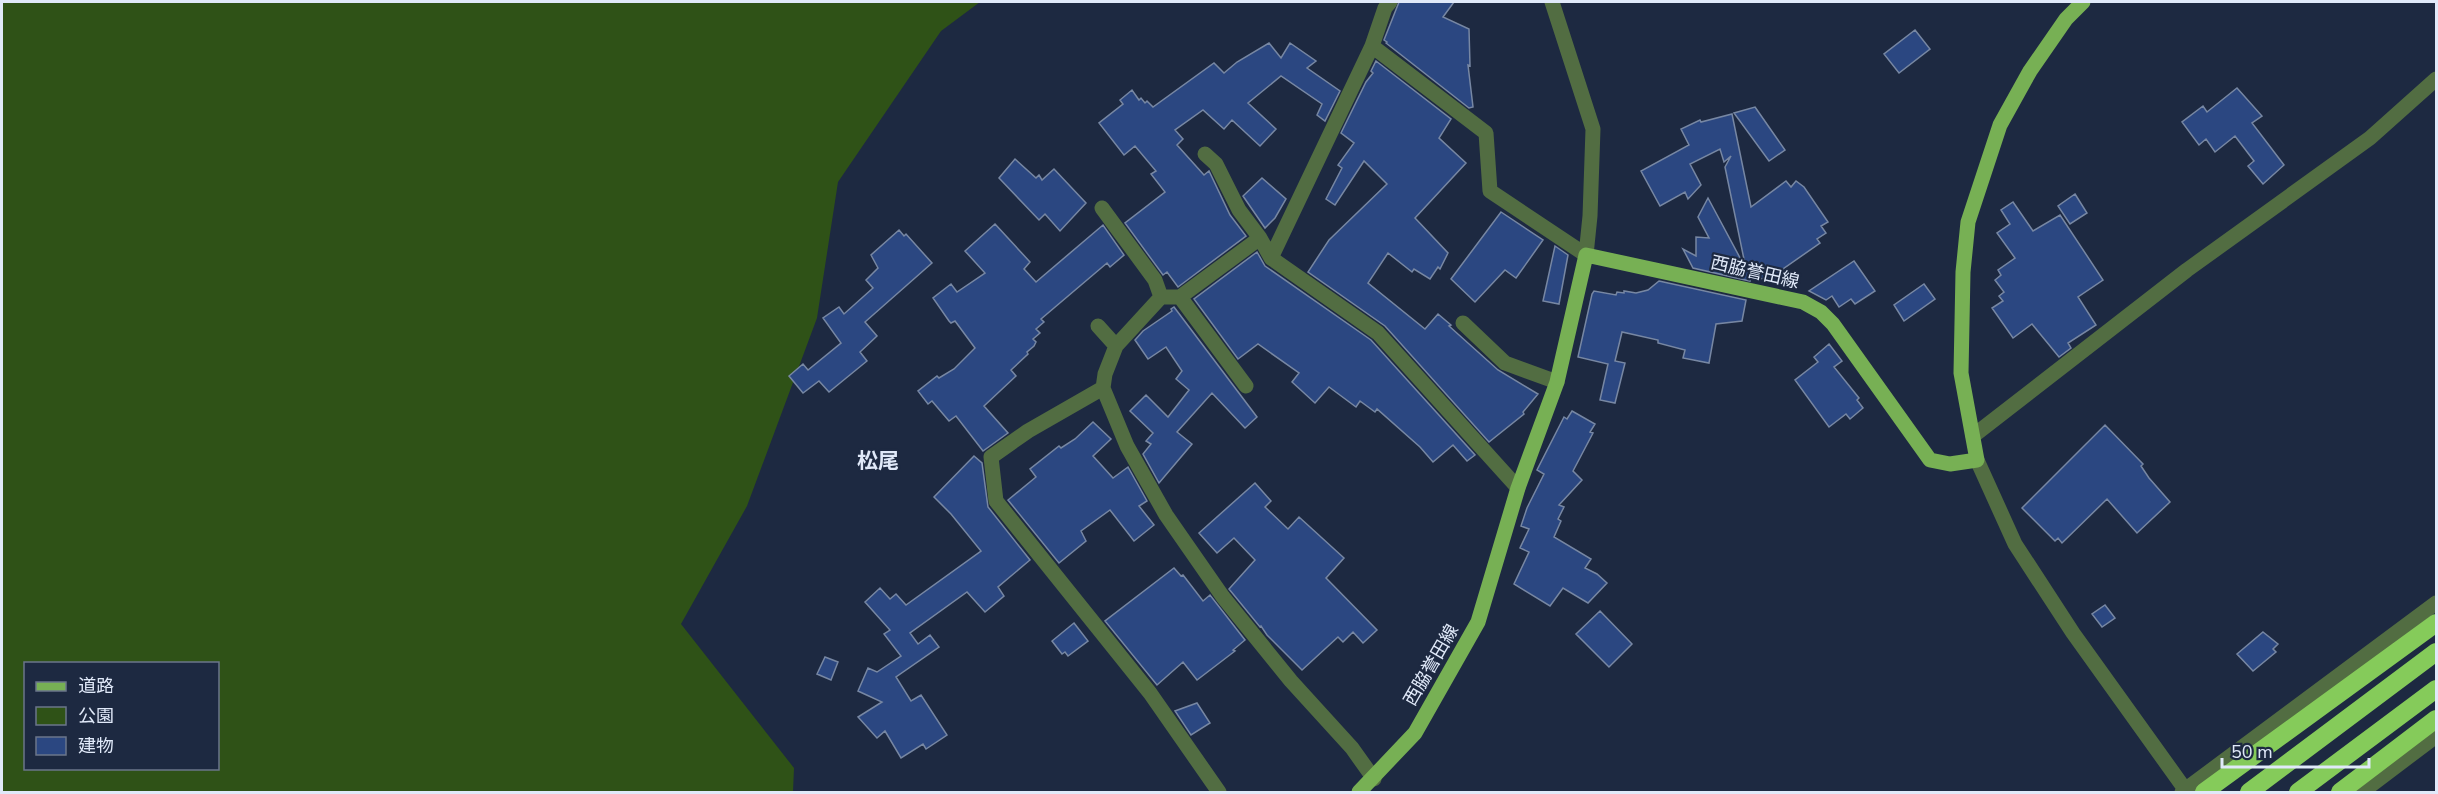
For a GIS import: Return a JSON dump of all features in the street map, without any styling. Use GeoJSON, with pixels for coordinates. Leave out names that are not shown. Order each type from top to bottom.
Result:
{"type":"FeatureCollection","features":[{"type":"Feature","properties":{"kind":"highway"},"geometry":{"type":"LineString","coordinates":[[2204,792],[2436,623]]}},
{"type":"Feature","properties":{"kind":"highway"},"geometry":{"type":"LineString","coordinates":[[2249,792],[2436,652]]}},
{"type":"Feature","properties":{"kind":"highway"},"geometry":{"type":"LineString","coordinates":[[2298,792],[2436,689]]}},
{"type":"Feature","properties":{"kind":"highway"},"geometry":{"type":"LineString","coordinates":[[2340,792],[2436,719]]}},
{"type":"Feature","properties":{"kind":"main road"},"geometry":{"type":"LineString","coordinates":[[1977,460],[1961,373],[1963,272],[1968,222],[2000,125],[2030,71],[2066,20],[2083,2]]}},
{"type":"Feature","properties":{"kind":"main road","name":"西脇誉田線"},"geometry":{"type":"LineString","coordinates":[[1359,792],[1374,779],[1415,733],[1478,622],[1518,488],[1557,382],[1586,255],[1803,302],[1821,312],[1833,324],[1930,460],[1950,464],[1977,460]]}},
{"type":"Feature","properties":{"kind":"street"},"geometry":{"type":"LineString","coordinates":[[1271,258],[1372,45],[1385,8],[1390,2]]}},
{"type":"Feature","properties":{"kind":"street"},"geometry":{"type":"LineString","coordinates":[[1372,45],[1486,133],[1490,191],[1586,255],[1590,216],[1593,129],[1552,2]]}},
{"type":"Feature","properties":{"kind":"street"},"geometry":{"type":"LineString","coordinates":[[1973,436],[2187,270],[2370,138],[2436,79]]}},
{"type":"Feature","properties":{"kind":"street"},"geometry":{"type":"LineString","coordinates":[[1205,154],[1216,164],[1239,210],[1260,238],[1271,258],[1378,333],[1518,488]]}},
{"type":"Feature","properties":{"kind":"street"},"geometry":{"type":"LineString","coordinates":[[1102,208],[1155,280],[1161,297]]}},
{"type":"Feature","properties":{"kind":"street"},"geometry":{"type":"LineString","coordinates":[[1260,238],[1180,297],[1161,297],[1116,346],[1105,374],[1103,388],[1127,446],[1172,524],[1223,597],[1292,681],[1352,748],[1374,779]]}},
{"type":"Feature","properties":{"kind":"street"},"geometry":{"type":"LineString","coordinates":[[1180,297],[1246,386]]}},
{"type":"Feature","properties":{"kind":"street"},"geometry":{"type":"LineString","coordinates":[[1463,323],[1505,363],[1557,382]]}},
{"type":"Feature","properties":{"kind":"street"},"geometry":{"type":"LineString","coordinates":[[1098,327],[1116,346]]}},
{"type":"Feature","properties":{"kind":"street"},"geometry":{"type":"LineString","coordinates":[[1103,388],[1028,431],[991,457],[996,501],[1150,693],[1219,792]]}},
{"type":"Feature","properties":{"kind":"street"},"geometry":{"type":"LineString","coordinates":[[1977,460],[2015,544],[2073,633],[2185,792],[2436,603]]}},
{"type":"Feature","properties":{"kind":"street"},"geometry":{"type":"LineString","coordinates":[[2362,792],[2436,736]]}},
{"type":"Feature","properties":{"kind":"green space"},"geometry":{"type":"Polygon","coordinates":[[[2,2],[980,2],[941,31],[838,182],[817,318],[747,506],[681,624],[794,768],[793,792],[2,792],[2,2]]]}},
{"type":"Feature","properties":{"kind":"building"},"geometry":{"type":"Polygon","coordinates":[[[1399,2],[1454,2],[1443,17],[1469,29],[1470,66],[1468,65],[1473,107],[1469,108],[1386,43],[1384,40],[1399,2]]]}},
{"type":"Feature","properties":{"kind":"building"},"geometry":{"type":"Polygon","coordinates":[[[1915,30],[1930,49],[1899,73],[1884,54],[1915,30]]]}},
{"type":"Feature","properties":{"kind":"building"},"geometry":{"type":"Polygon","coordinates":[[[1269,43],[1281,58],[1290,43],[1316,61],[1307,68],[1340,91],[1325,121],[1317,115],[1322,104],[1281,76],[1248,103],[1276,129],[1260,146],[1232,120],[1224,129],[1203,110],[1175,130],[1183,139],[1177,145],[1204,175],[1209,171],[1230,215],[1246,236],[1178,287],[1167,272],[1163,275],[1125,223],[1165,192],[1151,174],[1156,171],[1135,146],[1124,155],[1099,123],[1123,104],[1120,100],[1132,90],[1139,100],[1141,98],[1145,103],[1147,101],[1153,107],[1214,63],[1224,73],[1237,62],[1269,43]]]}},
{"type":"Feature","properties":{"kind":"building"},"geometry":{"type":"Polygon","coordinates":[[[1376,61],[1451,119],[1439,138],[1466,163],[1415,218],[1448,253],[1440,269],[1438,267],[1430,279],[1414,269],[1412,272],[1388,253],[1368,283],[1425,329],[1438,314],[1498,370],[1538,394],[1523,412],[1524,414],[1489,442],[1385,326],[1308,272],[1329,240],[1387,184],[1364,161],[1335,205],[1326,199],[1342,168],[1338,165],[1354,143],[1341,133],[1366,82],[1373,73],[1371,71],[1376,61]]]}},
{"type":"Feature","properties":{"kind":"building"},"geometry":{"type":"Polygon","coordinates":[[[2237,88],[2262,116],[2252,123],[2284,165],[2263,184],[2248,166],[2254,161],[2235,136],[2215,152],[2206,139],[2199,145],[2182,122],[2203,106],[2207,112],[2237,88]]]}},
{"type":"Feature","properties":{"kind":"building"},"geometry":{"type":"Polygon","coordinates":[[[1755,107],[1785,150],[1769,161],[1734,113],[1755,107]]]}},
{"type":"Feature","properties":{"kind":"building"},"geometry":{"type":"Polygon","coordinates":[[[1732,114],[1751,207],[1786,181],[1791,187],[1796,181],[1804,187],[1828,222],[1821,226],[1826,233],[1817,239],[1820,243],[1783,269],[1780,283],[1751,276],[1750,281],[1693,268],[1683,249],[1696,256],[1696,237],[1709,238],[1698,217],[1708,198],[1746,269],[1725,167],[1731,156],[1724,162],[1720,149],[1690,164],[1701,185],[1688,199],[1685,192],[1660,206],[1641,171],[1689,145],[1681,129],[1700,120],[1701,122],[1732,114]]]}},
{"type":"Feature","properties":{"kind":"building"},"geometry":{"type":"Polygon","coordinates":[[[1015,159],[1036,178],[1039,175],[1042,180],[1054,169],[1086,203],[1060,231],[1045,214],[1039,220],[999,178],[1015,159]]]}},
{"type":"Feature","properties":{"kind":"building"},"geometry":{"type":"Polygon","coordinates":[[[1262,178],[1286,199],[1275,218],[1265,228],[1243,196],[1262,178]]]}},
{"type":"Feature","properties":{"kind":"building"},"geometry":{"type":"Polygon","coordinates":[[[2075,194],[2087,213],[2070,224],[2058,206],[2075,194]]]}},
{"type":"Feature","properties":{"kind":"building"},"geometry":{"type":"Polygon","coordinates":[[[2013,202],[2033,231],[2060,215],[2103,280],[2078,297],[2096,325],[2068,343],[2071,348],[2059,357],[2032,324],[2013,338],[1992,308],[2003,301],[1999,296],[2004,292],[1995,280],[2001,275],[1998,270],[2015,258],[1997,233],[2010,224],[2001,210],[2013,202]]]}},
{"type":"Feature","properties":{"kind":"building"},"geometry":{"type":"Polygon","coordinates":[[[1501,212],[1543,240],[1516,278],[1505,270],[1475,302],[1451,279],[1501,212]]]}},
{"type":"Feature","properties":{"kind":"building"},"geometry":{"type":"Polygon","coordinates":[[[995,224],[1030,262],[1024,269],[1036,282],[1103,225],[1124,255],[1110,267],[1107,263],[1041,319],[1044,322],[1036,329],[1040,333],[1033,339],[1036,342],[1034,346],[1011,370],[1016,376],[984,406],[1008,433],[983,451],[956,416],[949,421],[932,401],[928,404],[918,391],[937,376],[939,378],[954,369],[975,348],[955,321],[951,323],[949,321],[933,298],[951,284],[957,292],[985,273],[965,251],[995,224]]]}},
{"type":"Feature","properties":{"kind":"building"},"geometry":{"type":"Polygon","coordinates":[[[899,230],[904,236],[906,234],[932,263],[865,322],[877,336],[860,352],[867,361],[829,392],[819,381],[803,393],[789,376],[803,364],[808,370],[841,343],[823,318],[839,307],[844,314],[873,288],[866,280],[878,268],[871,255],[899,230]]]}},
{"type":"Feature","properties":{"kind":"building"},"geometry":{"type":"Polygon","coordinates":[[[1555,246],[1568,255],[1559,304],[1543,301],[1555,246]]]}},
{"type":"Feature","properties":{"kind":"building"},"geometry":{"type":"Polygon","coordinates":[[[1257,252],[1265,266],[1371,340],[1475,455],[1467,461],[1453,445],[1433,462],[1420,447],[1377,409],[1375,412],[1360,401],[1356,407],[1329,387],[1315,403],[1292,382],[1299,373],[1258,344],[1238,359],[1194,299],[1257,252]]]}},
{"type":"Feature","properties":{"kind":"building"},"geometry":{"type":"Polygon","coordinates":[[[1854,261],[1875,291],[1855,304],[1851,299],[1839,307],[1832,296],[1826,300],[1809,291],[1854,261]]]}},
{"type":"Feature","properties":{"kind":"building"},"geometry":{"type":"Polygon","coordinates":[[[1659,281],[1746,300],[1742,321],[1716,324],[1709,363],[1683,358],[1685,350],[1658,343],[1658,340],[1622,332],[1615,361],[1625,363],[1615,403],[1600,400],[1608,364],[1578,357],[1592,294],[1594,291],[1616,295],[1617,292],[1624,293],[1624,291],[1636,293],[1648,290],[1659,281]]]}},
{"type":"Feature","properties":{"kind":"building"},"geometry":{"type":"Polygon","coordinates":[[[1924,284],[1935,299],[1904,321],[1894,305],[1924,284]]]}},
{"type":"Feature","properties":{"kind":"building"},"geometry":{"type":"Polygon","coordinates":[[[1174,307],[1257,417],[1245,428],[1212,393],[1177,432],[1192,444],[1159,483],[1143,454],[1151,444],[1146,441],[1153,433],[1130,411],[1146,395],[1168,417],[1189,390],[1176,379],[1182,371],[1166,347],[1148,359],[1135,340],[1174,307]]]}},
{"type":"Feature","properties":{"kind":"building"},"geometry":{"type":"Polygon","coordinates":[[[1829,344],[1842,361],[1834,367],[1859,398],[1857,400],[1863,408],[1850,419],[1846,414],[1829,427],[1795,380],[1818,362],[1814,357],[1829,344]]]}},
{"type":"Feature","properties":{"kind":"building"},"geometry":{"type":"Polygon","coordinates":[[[1572,411],[1595,424],[1590,432],[1593,433],[1573,471],[1582,480],[1559,505],[1564,507],[1558,519],[1561,521],[1554,537],[1591,559],[1585,568],[1597,574],[1607,583],[1588,603],[1563,588],[1550,606],[1514,584],[1529,552],[1520,548],[1529,529],[1521,526],[1544,474],[1537,470],[1564,417],[1567,419],[1572,411]]]}},
{"type":"Feature","properties":{"kind":"building"},"geometry":{"type":"Polygon","coordinates":[[[1093,422],[1111,439],[1093,456],[1113,478],[1128,467],[1147,501],[1139,506],[1154,525],[1134,541],[1110,510],[1081,531],[1086,541],[1059,563],[1008,500],[1036,477],[1030,469],[1059,446],[1061,448],[1075,439],[1093,422]]]}},
{"type":"Feature","properties":{"kind":"building"},"geometry":{"type":"Polygon","coordinates":[[[2105,425],[2143,464],[2141,466],[2149,478],[2170,502],[2137,533],[2107,499],[2062,543],[2058,538],[2055,541],[2022,508],[2105,425]]]}},
{"type":"Feature","properties":{"kind":"building"},"geometry":{"type":"Polygon","coordinates":[[[974,456],[982,463],[988,507],[1030,560],[998,587],[1004,596],[985,612],[967,592],[910,633],[918,644],[930,635],[939,647],[896,677],[911,701],[921,695],[947,735],[926,749],[923,744],[901,758],[885,731],[877,738],[858,717],[882,702],[858,691],[868,668],[877,672],[901,656],[884,634],[890,630],[865,602],[880,588],[890,599],[896,594],[906,605],[981,551],[934,497],[974,456]]]}},
{"type":"Feature","properties":{"kind":"building"},"geometry":{"type":"Polygon","coordinates":[[[1255,483],[1271,501],[1265,507],[1288,529],[1299,517],[1344,558],[1326,578],[1377,630],[1363,643],[1353,632],[1343,642],[1338,637],[1302,670],[1267,635],[1229,589],[1255,560],[1234,538],[1217,553],[1199,533],[1255,483]]]}},
{"type":"Feature","properties":{"kind":"building"},"geometry":{"type":"Polygon","coordinates":[[[1174,568],[1181,576],[1183,575],[1203,601],[1210,595],[1245,640],[1233,650],[1235,651],[1197,680],[1183,662],[1157,685],[1105,621],[1174,568]]]}},
{"type":"Feature","properties":{"kind":"building"},"geometry":{"type":"Polygon","coordinates":[[[2105,605],[2115,618],[2102,627],[2092,614],[2105,605]]]}},
{"type":"Feature","properties":{"kind":"building"},"geometry":{"type":"Polygon","coordinates":[[[1600,611],[1632,644],[1609,667],[1576,634],[1600,611]]]}},
{"type":"Feature","properties":{"kind":"building"},"geometry":{"type":"Polygon","coordinates":[[[1074,623],[1088,641],[1068,656],[1065,652],[1062,654],[1052,641],[1074,623]]]}},
{"type":"Feature","properties":{"kind":"building"},"geometry":{"type":"Polygon","coordinates":[[[2263,632],[2278,644],[2273,649],[2276,652],[2253,671],[2237,654],[2263,632]]]}},
{"type":"Feature","properties":{"kind":"building"},"geometry":{"type":"Polygon","coordinates":[[[825,657],[838,662],[831,680],[817,674],[825,657]]]}},
{"type":"Feature","properties":{"kind":"building"},"geometry":{"type":"Polygon","coordinates":[[[1197,703],[1210,723],[1191,735],[1175,711],[1197,703]]]}},
{"type":"Feature","properties":{"kind":"district","name":"松尾"},"geometry":{"type":"Point","coordinates":[878,461]}}]}
